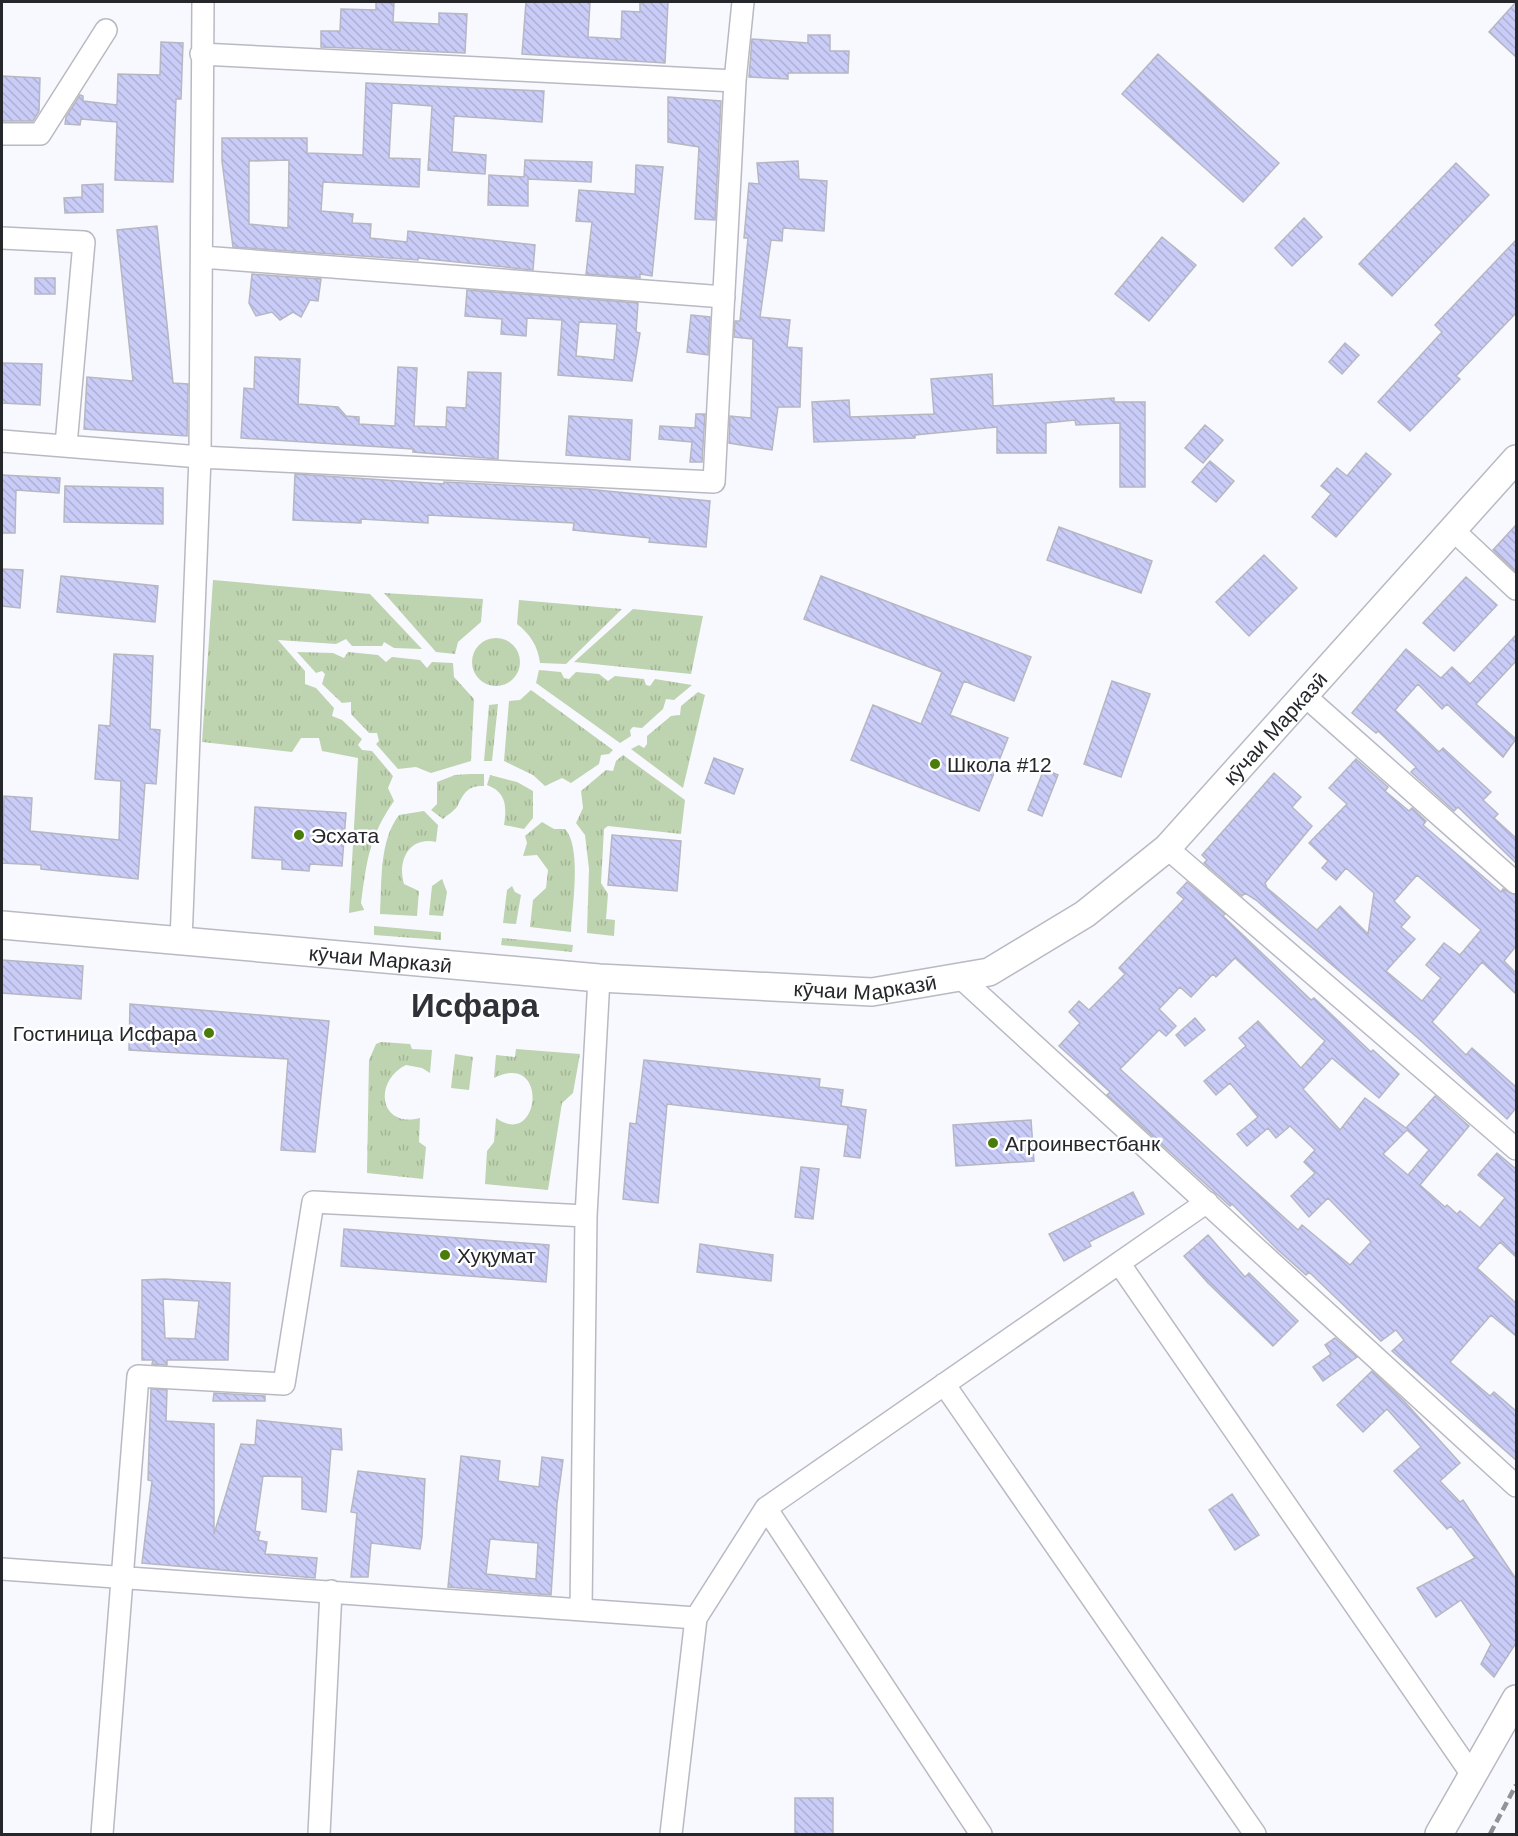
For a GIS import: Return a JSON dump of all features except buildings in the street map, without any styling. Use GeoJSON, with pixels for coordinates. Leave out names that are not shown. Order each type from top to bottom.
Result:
{"type":"FeatureCollection","features":[{"type":"Feature","properties":{"kind":"main road","name":"кӯчаи Марказӣ"},"geometry":{"type":"LineString","coordinates":[[2,925],[599,978],[872,992],[989,972],[1085,914],[1167,848],[1516,459]]}},
{"type":"Feature","properties":{"kind":"main road"},"geometry":{"type":"LineString","coordinates":[[1439,1834],[1516,1699]]}},
{"type":"Feature","properties":{"kind":"street"},"geometry":{"type":"LineString","coordinates":[[181,941],[200,456],[203,2]]}},
{"type":"Feature","properties":{"kind":"street"},"geometry":{"type":"LineString","coordinates":[[2,441],[200,456],[714,482],[735,81],[743,2]]}},
{"type":"Feature","properties":{"kind":"street"},"geometry":{"type":"LineString","coordinates":[[2,134],[40,134],[106,30]]}},
{"type":"Feature","properties":{"kind":"street"},"geometry":{"type":"LineString","coordinates":[[201,54],[735,81]]}},
{"type":"Feature","properties":{"kind":"street"},"geometry":{"type":"LineString","coordinates":[[2,238],[84,242],[66,446]]}},
{"type":"Feature","properties":{"kind":"street"},"geometry":{"type":"LineString","coordinates":[[202,256],[724,297]]}},
{"type":"Feature","properties":{"kind":"street"},"geometry":{"type":"LineString","coordinates":[[1453,530],[1516,589]]}},
{"type":"Feature","properties":{"kind":"street"},"geometry":{"type":"LineString","coordinates":[[1305,696],[1516,883]]}},
{"type":"Feature","properties":{"kind":"street"},"geometry":{"type":"LineString","coordinates":[[1167,848],[1516,1149]]}},
{"type":"Feature","properties":{"kind":"street"},"geometry":{"type":"LineString","coordinates":[[581,1609],[586,1216],[599,978]]}},
{"type":"Feature","properties":{"kind":"street"},"geometry":{"type":"LineString","coordinates":[[962,978],[1516,1486]]}},
{"type":"Feature","properties":{"kind":"street"},"geometry":{"type":"LineString","coordinates":[[102,1834],[138,1376],[284,1384],[313,1202],[586,1216]]}},
{"type":"Feature","properties":{"kind":"street"},"geometry":{"type":"LineString","coordinates":[[671,1834],[696,1618],[766,1508],[1207,1202]]}},
{"type":"Feature","properties":{"kind":"street"},"geometry":{"type":"LineString","coordinates":[[1119,1263],[1473,1776]]}},
{"type":"Feature","properties":{"kind":"street"},"geometry":{"type":"LineString","coordinates":[[944,1384],[1255,1834]]}},
{"type":"Feature","properties":{"kind":"street"},"geometry":{"type":"LineString","coordinates":[[766,1508],[981,1834]]}},
{"type":"Feature","properties":{"kind":"street"},"geometry":{"type":"LineString","coordinates":[[2,1569],[696,1618]]}},
{"type":"Feature","properties":{"kind":"street"},"geometry":{"type":"LineString","coordinates":[[319,1834],[331,1591]]}},
{"type":"Feature","properties":{"kind":"green space"},"geometry":{"type":"Polygon","coordinates":[[[213,580],[370,594],[422,649],[394,648],[384,642],[382,646],[352,646],[346,639],[336,644],[278,640],[305,671],[305,684],[316,688],[334,708],[332,716],[342,720],[362,739],[358,745],[362,750],[372,751],[393,776],[388,788],[394,801],[379,826],[367,861],[361,903],[364,910],[349,913],[358,758],[322,751],[319,738],[301,738],[292,752],[202,742],[213,580]]]}},
{"type":"Feature","properties":{"kind":"green space"},"geometry":{"type":"Polygon","coordinates":[[[384,593],[483,599],[481,622],[458,642],[455,654],[436,652],[384,593]]]}},
{"type":"Feature","properties":{"kind":"green space"},"geometry":{"type":"Polygon","coordinates":[[[519,600],[622,609],[566,664],[540,663],[533,641],[517,624],[519,600]]]}},
{"type":"Feature","properties":{"kind":"green space"},"geometry":{"type":"Polygon","coordinates":[[[633,609],[703,616],[691,674],[574,662],[633,609]]]}},
{"type":"Feature","properties":{"kind":"green space"},"geometry":{"type":"Polygon","coordinates":[[[491,638],[501,638],[516,648],[520,662],[519,671],[510,682],[501,686],[491,686],[476,676],[472,667],[472,657],[482,642],[491,638]]]}},
{"type":"Feature","properties":{"kind":"green space"},"geometry":{"type":"Polygon","coordinates":[[[297,652],[333,653],[344,658],[348,652],[378,655],[386,662],[392,657],[420,660],[427,668],[432,662],[453,663],[454,677],[474,699],[471,761],[431,773],[416,767],[398,769],[376,744],[379,741],[377,733],[369,733],[351,714],[351,702],[342,703],[322,684],[325,674],[322,671],[316,673],[297,652]]]}},
{"type":"Feature","properties":{"kind":"green space"},"geometry":{"type":"Polygon","coordinates":[[[539,670],[561,672],[564,678],[569,679],[576,672],[599,674],[608,681],[615,676],[644,679],[646,685],[650,686],[655,679],[692,685],[674,700],[666,699],[663,709],[642,728],[633,727],[630,730],[631,736],[620,743],[536,683],[539,670]]]}},
{"type":"Feature","properties":{"kind":"green space"},"geometry":{"type":"Polygon","coordinates":[[[531,690],[613,750],[609,754],[601,755],[599,764],[571,783],[562,778],[545,786],[533,775],[504,761],[509,701],[520,700],[531,690]]]}},
{"type":"Feature","properties":{"kind":"green space"},"geometry":{"type":"Polygon","coordinates":[[[698,692],[705,695],[683,788],[631,749],[639,745],[644,748],[647,744],[647,736],[671,716],[680,715],[681,706],[698,692]]]}},
{"type":"Feature","properties":{"kind":"green space"},"geometry":{"type":"Polygon","coordinates":[[[498,704],[492,761],[484,761],[489,705],[498,704]]]}},
{"type":"Feature","properties":{"kind":"green space"},"geometry":{"type":"Polygon","coordinates":[[[623,755],[685,800],[681,834],[608,826],[604,829],[601,883],[608,894],[606,919],[615,920],[614,936],[587,933],[589,869],[585,835],[576,823],[583,808],[581,791],[606,770],[613,771],[616,761],[623,755]]]}},
{"type":"Feature","properties":{"kind":"green space"},"geometry":{"type":"Polygon","coordinates":[[[484,774],[484,786],[474,787],[467,791],[455,809],[443,819],[431,810],[437,804],[437,782],[455,775],[484,774]]]}},
{"type":"Feature","properties":{"kind":"green space"},"geometry":{"type":"Polygon","coordinates":[[[490,775],[517,782],[533,791],[533,818],[524,829],[504,825],[504,800],[498,792],[487,785],[490,775]]]}},
{"type":"Feature","properties":{"kind":"green space"},"geometry":{"type":"Polygon","coordinates":[[[424,811],[438,825],[436,842],[427,841],[412,847],[407,852],[402,867],[404,884],[419,891],[417,916],[380,914],[383,862],[393,825],[399,815],[424,811]]]}},
{"type":"Feature","properties":{"kind":"green space"},"geometry":{"type":"Polygon","coordinates":[[[542,822],[554,829],[565,829],[573,849],[575,878],[571,932],[530,927],[533,900],[546,888],[548,870],[537,855],[523,856],[527,843],[525,836],[542,822]]]}},
{"type":"Feature","properties":{"kind":"green space"},"geometry":{"type":"Polygon","coordinates":[[[442,879],[447,892],[443,916],[429,915],[432,886],[442,879]]]}},
{"type":"Feature","properties":{"kind":"green space"},"geometry":{"type":"Polygon","coordinates":[[[512,886],[515,892],[521,895],[516,924],[503,923],[507,890],[512,886]]]}},
{"type":"Feature","properties":{"kind":"green space"},"geometry":{"type":"Polygon","coordinates":[[[374,926],[441,932],[441,940],[374,935],[374,926]]]}},
{"type":"Feature","properties":{"kind":"green space"},"geometry":{"type":"Polygon","coordinates":[[[502,938],[573,945],[572,952],[501,945],[502,938]]]}},
{"type":"Feature","properties":{"kind":"green space"},"geometry":{"type":"Polygon","coordinates":[[[381,1042],[410,1044],[412,1049],[432,1050],[430,1073],[422,1068],[406,1065],[395,1072],[385,1092],[385,1102],[396,1117],[406,1120],[420,1118],[419,1142],[426,1147],[423,1179],[367,1173],[369,1060],[376,1044],[381,1042]]]}},
{"type":"Feature","properties":{"kind":"green space"},"geometry":{"type":"Polygon","coordinates":[[[516,1049],[580,1054],[573,1093],[562,1103],[548,1190],[485,1184],[487,1151],[494,1142],[496,1118],[511,1124],[522,1121],[529,1112],[533,1100],[531,1087],[524,1077],[512,1073],[494,1078],[496,1055],[515,1057],[516,1049]]]}},
{"type":"Feature","properties":{"kind":"green space"},"geometry":{"type":"Polygon","coordinates":[[[455,1054],[473,1057],[469,1090],[451,1088],[455,1054]]]}},
{"type":"Feature","properties":{"kind":"railway"},"geometry":{"type":"LineString","coordinates":[[1490,1834],[1516,1785]]}},
{"type":"Feature","properties":{"kind":"place","name":"Школа #12"},"geometry":{"type":"Point","coordinates":[935,764]}},
{"type":"Feature","properties":{"kind":"place","name":"Эсхата"},"geometry":{"type":"Point","coordinates":[299,835]}},
{"type":"Feature","properties":{"kind":"place","name":"Гостиница Исфара"},"geometry":{"type":"Point","coordinates":[209,1033]}},
{"type":"Feature","properties":{"kind":"place","name":"Агроинвестбанк"},"geometry":{"type":"Point","coordinates":[993,1143]}},
{"type":"Feature","properties":{"kind":"place","name":"Хуқумат"},"geometry":{"type":"Point","coordinates":[445,1255]}},
{"type":"Feature","properties":{"kind":"district","name":"Исфара"},"geometry":{"type":"Point","coordinates":[475,1005]}}]}
